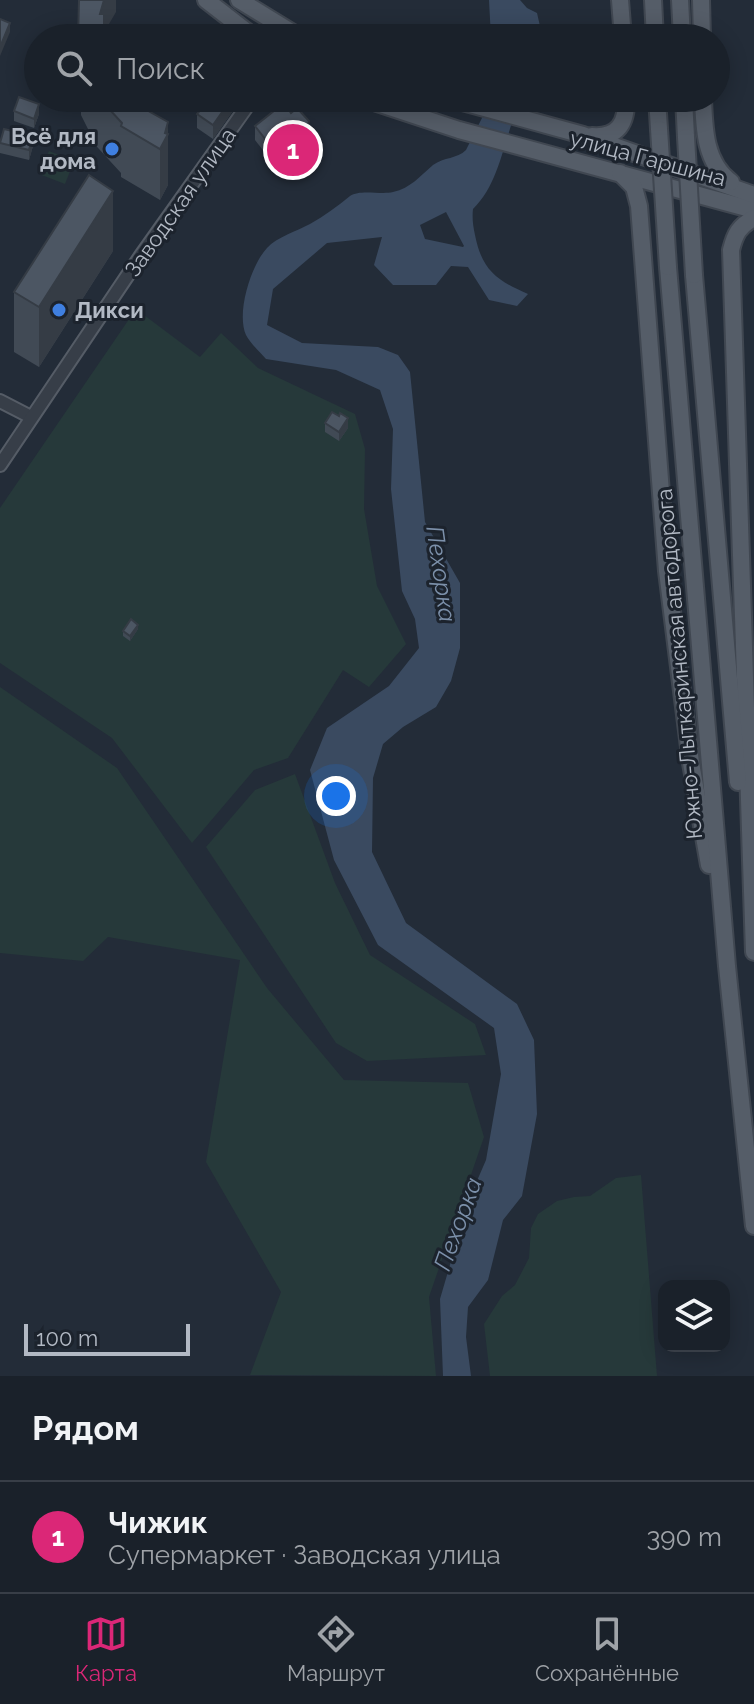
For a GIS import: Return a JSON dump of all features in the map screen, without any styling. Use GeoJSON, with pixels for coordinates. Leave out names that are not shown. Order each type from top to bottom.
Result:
{"type":"FeatureCollection","features":[{"type":"Feature","properties":{"kind":"main road"},"geometry":{"type":"LineString","coordinates":[[206,0],[237,24]]}},
{"type":"Feature","properties":{"kind":"main road"},"geometry":{"type":"LineString","coordinates":[[239,0],[278,24]]}},
{"type":"Feature","properties":{"kind":"main road"},"geometry":{"type":"LineString","coordinates":[[620,0],[622,24]]}},
{"type":"Feature","properties":{"kind":"main road"},"geometry":{"type":"LineString","coordinates":[[653,0],[654,24]]}},
{"type":"Feature","properties":{"kind":"main road"},"geometry":{"type":"LineString","coordinates":[[680,0],[681,24]]}},
{"type":"Feature","properties":{"kind":"main road"},"geometry":{"type":"LineString","coordinates":[[701,0],[702,24]]}},
{"type":"Feature","properties":{"kind":"main road","name":"улица Гаршина"},"geometry":{"type":"LineString","coordinates":[[404,112],[459,130],[754,210]]}},
{"type":"Feature","properties":{"kind":"main road","name":"улица Гаршина"},"geometry":{"type":"LineString","coordinates":[[499,112],[583,135],[748,192]]}},
{"type":"Feature","properties":{"kind":"main road"},"geometry":{"type":"LineString","coordinates":[[583,135],[609,136],[623,121],[624,112]]}},
{"type":"Feature","properties":{"kind":"main road","name":"Южно-Лыткаринская автодорога"},"geometry":{"type":"LineString","coordinates":[[658,112],[668,267],[727,966],[754,1226]]}},
{"type":"Feature","properties":{"kind":"main road"},"geometry":{"type":"LineString","coordinates":[[685,112],[694,275],[754,959]]}},
{"type":"Feature","properties":{"kind":"main road"},"geometry":{"type":"LineString","coordinates":[[704,112],[708,147],[718,173],[748,192]]}},
{"type":"Feature","properties":{"kind":"main road"},"geometry":{"type":"LineString","coordinates":[[620,173],[634,187],[639,206],[667,571],[691,763],[727,966]]}},
{"type":"Feature","properties":{"kind":"main road"},"geometry":{"type":"LineString","coordinates":[[754,218],[742,224],[734,236],[731,250],[754,952]]}},
{"type":"Feature","properties":{"kind":"street","name":"Заводская улица"},"geometry":{"type":"LineString","coordinates":[[0,465],[243,112]]}},
{"type":"Feature","properties":{"kind":"street"},"geometry":{"type":"LineString","coordinates":[[0,401],[31,417]]}},
{"type":"Feature","properties":{"kind":"shaded area"},"geometry":{"type":"Polygon","coordinates":[[[49,151],[74,161],[65,184],[39,174],[49,151]]]}},
{"type":"Feature","properties":{"kind":"shaded area"},"geometry":{"type":"Polygon","coordinates":[[[136,309],[200,357],[221,333],[258,368],[355,414],[365,449],[364,509],[377,586],[406,644],[369,687],[343,670],[288,758],[254,770],[192,843],[112,738],[0,663],[0,508],[136,309]]]}},
{"type":"Feature","properties":{"kind":"shaded area"},"geometry":{"type":"Polygon","coordinates":[[[0,687],[117,768],[267,988],[344,1080],[468,1083],[484,1137],[429,1297],[436,1376],[250,1375],[281,1292],[206,1162],[240,960],[108,937],[83,961],[0,953],[0,687]]]}},
{"type":"Feature","properties":{"kind":"shaded area"},"geometry":{"type":"Polygon","coordinates":[[[295,774],[335,883],[370,955],[475,1024],[486,1055],[367,1061],[336,1043],[206,847],[255,790],[295,774]]]}},
{"type":"Feature","properties":{"kind":"shaded area"},"geometry":{"type":"Polygon","coordinates":[[[641,1175],[657,1376],[490,1376],[484,1324],[502,1296],[515,1285],[529,1258],[531,1228],[538,1214],[557,1201],[590,1196],[616,1178],[641,1175]]]}},
{"type":"Feature","properties":{"kind":"water"},"geometry":{"type":"Polygon","coordinates":[[[489,0],[520,0],[537,13],[540,24],[490,24],[489,0]]]}},
{"type":"Feature","properties":{"kind":"water","name":"Пехорка"},"geometry":{"type":"Polygon","coordinates":[[[485,112],[516,112],[497,171],[483,198],[473,209],[473,216],[478,247],[486,265],[507,284],[528,294],[517,306],[489,300],[468,267],[451,266],[436,285],[393,285],[374,265],[382,237],[327,243],[273,289],[267,325],[302,343],[378,347],[398,355],[410,372],[425,522],[460,583],[460,648],[451,681],[436,707],[403,727],[383,744],[373,778],[372,852],[406,923],[517,1004],[534,1040],[537,1114],[522,1196],[503,1220],[488,1280],[468,1307],[466,1337],[471,1376],[443,1376],[440,1299],[452,1258],[466,1232],[470,1197],[486,1160],[501,1074],[494,1028],[378,945],[334,860],[310,770],[327,728],[389,686],[419,648],[415,619],[402,591],[391,489],[393,429],[380,390],[336,370],[266,359],[246,335],[243,315],[251,277],[271,244],[315,221],[354,194],[399,190],[410,185],[437,162],[466,150],[485,112]],[[446,212],[420,225],[425,239],[463,247],[446,212]]]}},
{"type":"Feature","properties":{"kind":"building"},"geometry":{"type":"Polygon","coordinates":[[[79,0],[104,0],[100,14],[104,14],[104,24],[78,24],[79,0]]]}},
{"type":"Feature","properties":{"kind":"building"},"geometry":{"type":"Polygon","coordinates":[[[0,19],[10,23],[0,47],[0,19]]]}},
{"type":"Feature","properties":{"kind":"building"},"geometry":{"type":"Polygon","coordinates":[[[19,97],[24,99],[24,112],[36,112],[34,119],[14,111],[19,97]]]}},
{"type":"Feature","properties":{"kind":"building"},"geometry":{"type":"Polygon","coordinates":[[[112,112],[150,112],[168,122],[165,133],[168,134],[160,149],[121,126],[122,123],[112,112]]]}},
{"type":"Feature","properties":{"kind":"building"},"geometry":{"type":"Polygon","coordinates":[[[199,112],[222,112],[213,125],[197,114],[199,112]]]}},
{"type":"Feature","properties":{"kind":"building"},"geometry":{"type":"Polygon","coordinates":[[[273,112],[301,112],[309,121],[302,149],[283,162],[255,126],[273,112]]]}},
{"type":"Feature","properties":{"kind":"building"},"geometry":{"type":"Polygon","coordinates":[[[4,129],[33,136],[29,150],[0,143],[4,129]]]}},
{"type":"Feature","properties":{"kind":"building"},"geometry":{"type":"Polygon","coordinates":[[[89,175],[113,191],[39,307],[14,292],[89,175]]]}},
{"type":"Feature","properties":{"kind":"building"},"geometry":{"type":"Polygon","coordinates":[[[332,412],[348,418],[339,432],[325,423],[332,412]]]}},
{"type":"Feature","properties":{"kind":"building"},"geometry":{"type":"Polygon","coordinates":[[[131,619],[138,625],[130,636],[123,631],[131,619]]]}},
{"type":"Feature","properties":{"kind":"place","name":"Всё для дома"},"geometry":{"type":"Point","coordinates":[112,149]}},
{"type":"Feature","properties":{"kind":"place","name":"Чижик"},"geometry":{"type":"Point","coordinates":[293,150]}},
{"type":"Feature","properties":{"kind":"place","name":"Дикси"},"geometry":{"type":"Point","coordinates":[59,310]}}]}
